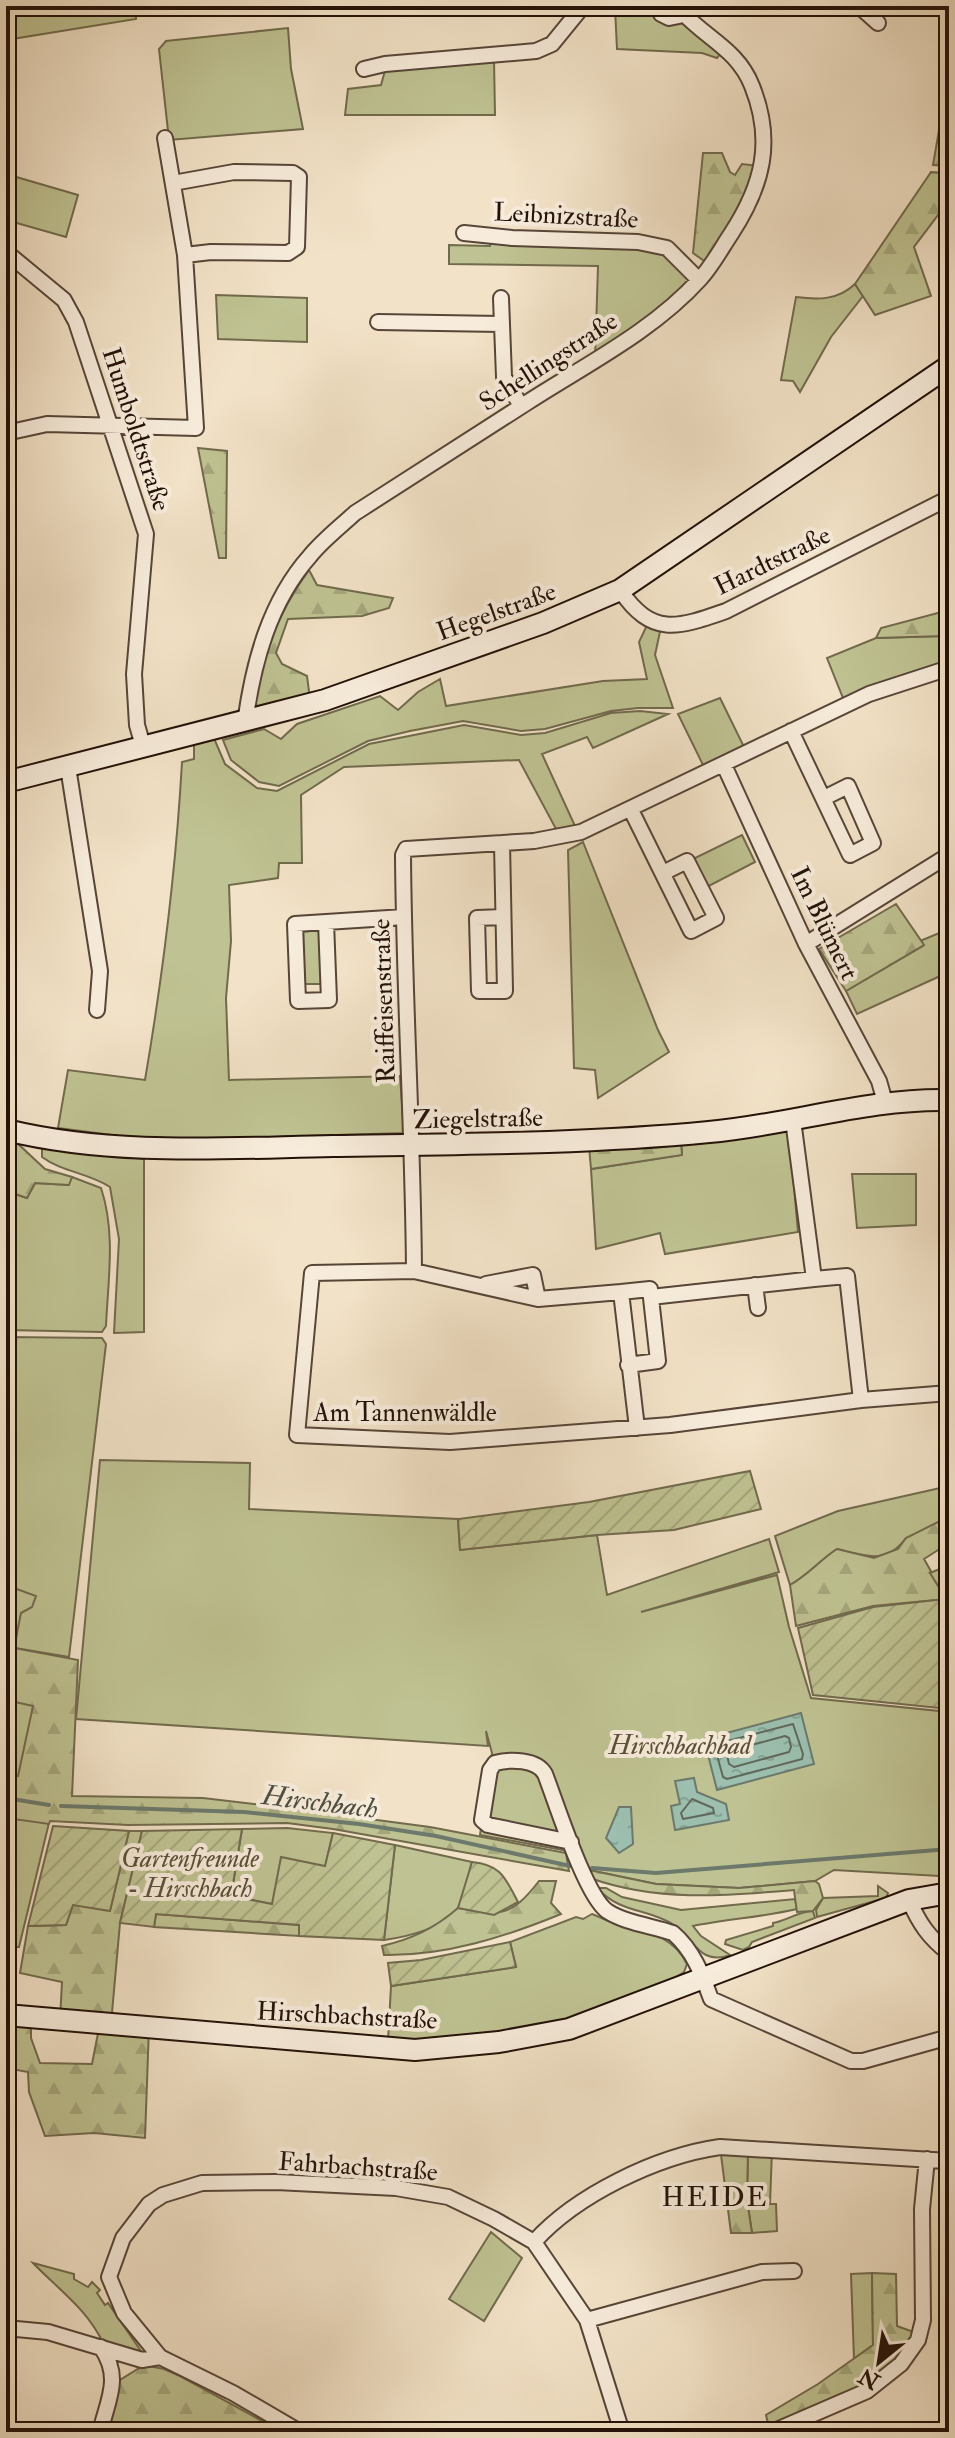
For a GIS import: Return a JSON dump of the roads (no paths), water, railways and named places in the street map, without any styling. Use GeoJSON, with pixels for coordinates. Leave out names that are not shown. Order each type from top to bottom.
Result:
{"type":"FeatureCollection","features":[{"type":"Feature","properties":{"kind":"street"},"geometry":{"type":"LineString","coordinates":[[364,69],[385,64],[536,51],[552,44],[583,6]]}},
{"type":"Feature","properties":{"kind":"street","name":"Schellingstraße"},"geometry":{"type":"LineString","coordinates":[[245,723],[250,683],[262,642],[283,594],[308,558],[355,513],[609,353],[672,306],[699,280],[744,214],[763,170],[762,118],[751,83],[732,53],[693,25],[683,9],[669,18],[661,14],[658,6]]}},
{"type":"Feature","properties":{"kind":"street"},"geometry":{"type":"LineString","coordinates":[[859,6],[878,23]]}},
{"type":"Feature","properties":{"kind":"street"},"geometry":{"type":"LineString","coordinates":[[6,433],[47,424],[196,428],[185,255],[165,138]]}},
{"type":"Feature","properties":{"kind":"street"},"geometry":{"type":"LineString","coordinates":[[173,183],[234,172],[293,173],[299,177],[297,247],[288,253],[211,252],[185,255]]}},
{"type":"Feature","properties":{"kind":"street","name":"Leibnizstraße"},"geometry":{"type":"LineString","coordinates":[[464,233],[512,238],[638,242],[667,248],[699,280]]}},
{"type":"Feature","properties":{"kind":"street","name":"Humboldtstraße"},"geometry":{"type":"LineString","coordinates":[[6,252],[64,300],[76,322],[146,534],[134,674],[137,725],[143,746]]}},
{"type":"Feature","properties":{"kind":"street"},"geometry":{"type":"LineString","coordinates":[[501,298],[504,377],[521,406]]}},
{"type":"Feature","properties":{"kind":"street"},"geometry":{"type":"LineString","coordinates":[[378,322],[501,324]]}},
{"type":"Feature","properties":{"kind":"street","name":"Hegelstraße"},"geometry":{"type":"LineString","coordinates":[[6,782],[245,723],[352,691],[543,623],[620,590],[949,366]]}},
{"type":"Feature","properties":{"kind":"street","name":"Hardtstraße"},"geometry":{"type":"LineString","coordinates":[[620,590],[634,610],[648,621],[672,624],[699,620],[726,611],[949,498]]}},
{"type":"Feature","properties":{"kind":"street"},"geometry":{"type":"LineString","coordinates":[[503,917],[477,918],[479,991],[505,991],[502,843],[534,841],[581,832],[856,700],[949,668]]}},
{"type":"Feature","properties":{"kind":"street"},"geometry":{"type":"LineString","coordinates":[[791,731],[850,855],[873,843],[848,786],[824,798]]}},
{"type":"Feature","properties":{"kind":"street","name":"Im Blümert"},"geometry":{"type":"LineString","coordinates":[[724,765],[806,944],[879,1081],[885,1102]]}},
{"type":"Feature","properties":{"kind":"street"},"geometry":{"type":"LineString","coordinates":[[68,767],[100,971],[97,1010]]}},
{"type":"Feature","properties":{"kind":"street"},"geometry":{"type":"LineString","coordinates":[[631,810],[691,931],[716,918],[687,861],[663,873]]}},
{"type":"Feature","properties":{"kind":"street","name":"Raiffeisenstraße"},"geometry":{"type":"LineString","coordinates":[[414,1145],[403,855],[406,849],[502,843]]}},
{"type":"Feature","properties":{"kind":"street"},"geometry":{"type":"LineString","coordinates":[[806,944],[949,855]]}},
{"type":"Feature","properties":{"kind":"street"},"geometry":{"type":"LineString","coordinates":[[326,922],[329,1000],[298,1001],[295,924],[326,922],[404,917]]}},
{"type":"Feature","properties":{"kind":"street","name":"Ziegelstraße"},"geometry":{"type":"LineString","coordinates":[[6,1130],[144,1149],[565,1142],[696,1133],[793,1120],[885,1102],[949,1100]]}},
{"type":"Feature","properties":{"kind":"street"},"geometry":{"type":"LineString","coordinates":[[793,1120],[814,1279]]}},
{"type":"Feature","properties":{"kind":"street"},"geometry":{"type":"LineString","coordinates":[[414,1145],[414,1271],[538,1299],[650,1289],[658,1361],[628,1365]]}},
{"type":"Feature","properties":{"kind":"street","name":"Am Tannenwäldle"},"geometry":{"type":"LineString","coordinates":[[414,1271],[312,1273],[297,1435],[450,1442],[637,1428],[861,1400],[949,1393]]}},
{"type":"Feature","properties":{"kind":"street"},"geometry":{"type":"LineString","coordinates":[[482,1285],[533,1275],[538,1299]]}},
{"type":"Feature","properties":{"kind":"street"},"geometry":{"type":"LineString","coordinates":[[651,1297],[847,1276],[861,1400]]}},
{"type":"Feature","properties":{"kind":"street"},"geometry":{"type":"LineString","coordinates":[[755,1285],[758,1308]]}},
{"type":"Feature","properties":{"kind":"street"},"geometry":{"type":"LineString","coordinates":[[621,1292],[637,1428]]}},
{"type":"Feature","properties":{"kind":"street"},"geometry":{"type":"LineString","coordinates":[[571,1842],[488,1825],[482,1820],[490,1770],[495,1763],[535,1763],[545,1774],[587,1881],[604,1908],[673,1933],[694,1956],[711,1999],[851,2061],[863,2061],[949,2037]]}},
{"type":"Feature","properties":{"kind":"street","name":"Hirschbachstraße"},"geometry":{"type":"LineString","coordinates":[[6,2015],[415,2050],[499,2042],[569,2029],[909,1900],[949,1893]]}},
{"type":"Feature","properties":{"kind":"street"},"geometry":{"type":"LineString","coordinates":[[909,1900],[932,1940],[949,1953]]}},
{"type":"Feature","properties":{"kind":"street"},"geometry":{"type":"LineString","coordinates":[[622,2432],[587,2320],[534,2242],[551,2223],[612,2183],[700,2150],[720,2147],[949,2161]]}},
{"type":"Feature","properties":{"kind":"street"},"geometry":{"type":"LineString","coordinates":[[772,2432],[867,2391],[901,2364],[918,2340],[923,2320],[922,2209],[927,2159]]}},
{"type":"Feature","properties":{"kind":"street","name":"Fahrbachstraße"},"geometry":{"type":"LineString","coordinates":[[160,2357],[124,2313],[109,2277],[123,2238],[149,2204],[163,2195],[202,2183],[276,2182],[421,2190],[448,2197],[534,2242]]}},
{"type":"Feature","properties":{"kind":"street"},"geometry":{"type":"LineString","coordinates":[[587,2320],[762,2272],[794,2271]]}},
{"type":"Feature","properties":{"kind":"street"},"geometry":{"type":"LineString","coordinates":[[6,2328],[48,2332],[142,2360]]}},
{"type":"Feature","properties":{"kind":"street"},"geometry":{"type":"LineString","coordinates":[[100,2432],[114,2375],[110,2360],[101,2347]]}},
{"type":"Feature","properties":{"kind":"street"},"geometry":{"type":"LineString","coordinates":[[114,2375],[142,2360],[160,2357],[233,2393],[300,2432]]}},
{"type":"Feature","properties":{"kind":"water"},"geometry":{"type":"Polygon","coordinates":[[[801,1713],[814,1764],[717,1790],[704,1739],[801,1713]]]}},
{"type":"Feature","properties":{"kind":"water"},"geometry":{"type":"Polygon","coordinates":[[[694,1778],[697,1792],[726,1804],[729,1820],[675,1830],[671,1806],[680,1804],[675,1781],[694,1778]]]}},
{"type":"Feature","properties":{"kind":"water"},"geometry":{"type":"Polygon","coordinates":[[[619,1807],[631,1807],[633,1844],[619,1853],[606,1838],[619,1807]]]}},
{"type":"Feature","properties":{"kind":"waterway","name":"Hirschbach"},"geometry":{"type":"LineString","coordinates":[[6,1798],[49,1805]]}},
{"type":"Feature","properties":{"kind":"waterway","name":"Hirschbach"},"geometry":{"type":"LineString","coordinates":[[61,1806],[244,1812],[359,1824],[436,1836],[570,1866]]}},
{"type":"Feature","properties":{"kind":"waterway","name":"Hirschbach"},"geometry":{"type":"LineString","coordinates":[[592,1868],[656,1873],[949,1849]]}},
{"type":"Feature","properties":{"kind":"district","name":"HEIDE"},"geometry":{"type":"Point","coordinates":[715,2196]}},
{"type":"Feature","properties":{"kind":"park label","name":"Hirschbachbad"},"geometry":{"type":"Point","coordinates":[680,1745]}},
{"type":"Feature","properties":{"kind":"park label","name":"Gartenfreunde - Hirschbach"},"geometry":{"type":"Point","coordinates":[190,1873]}}]}
